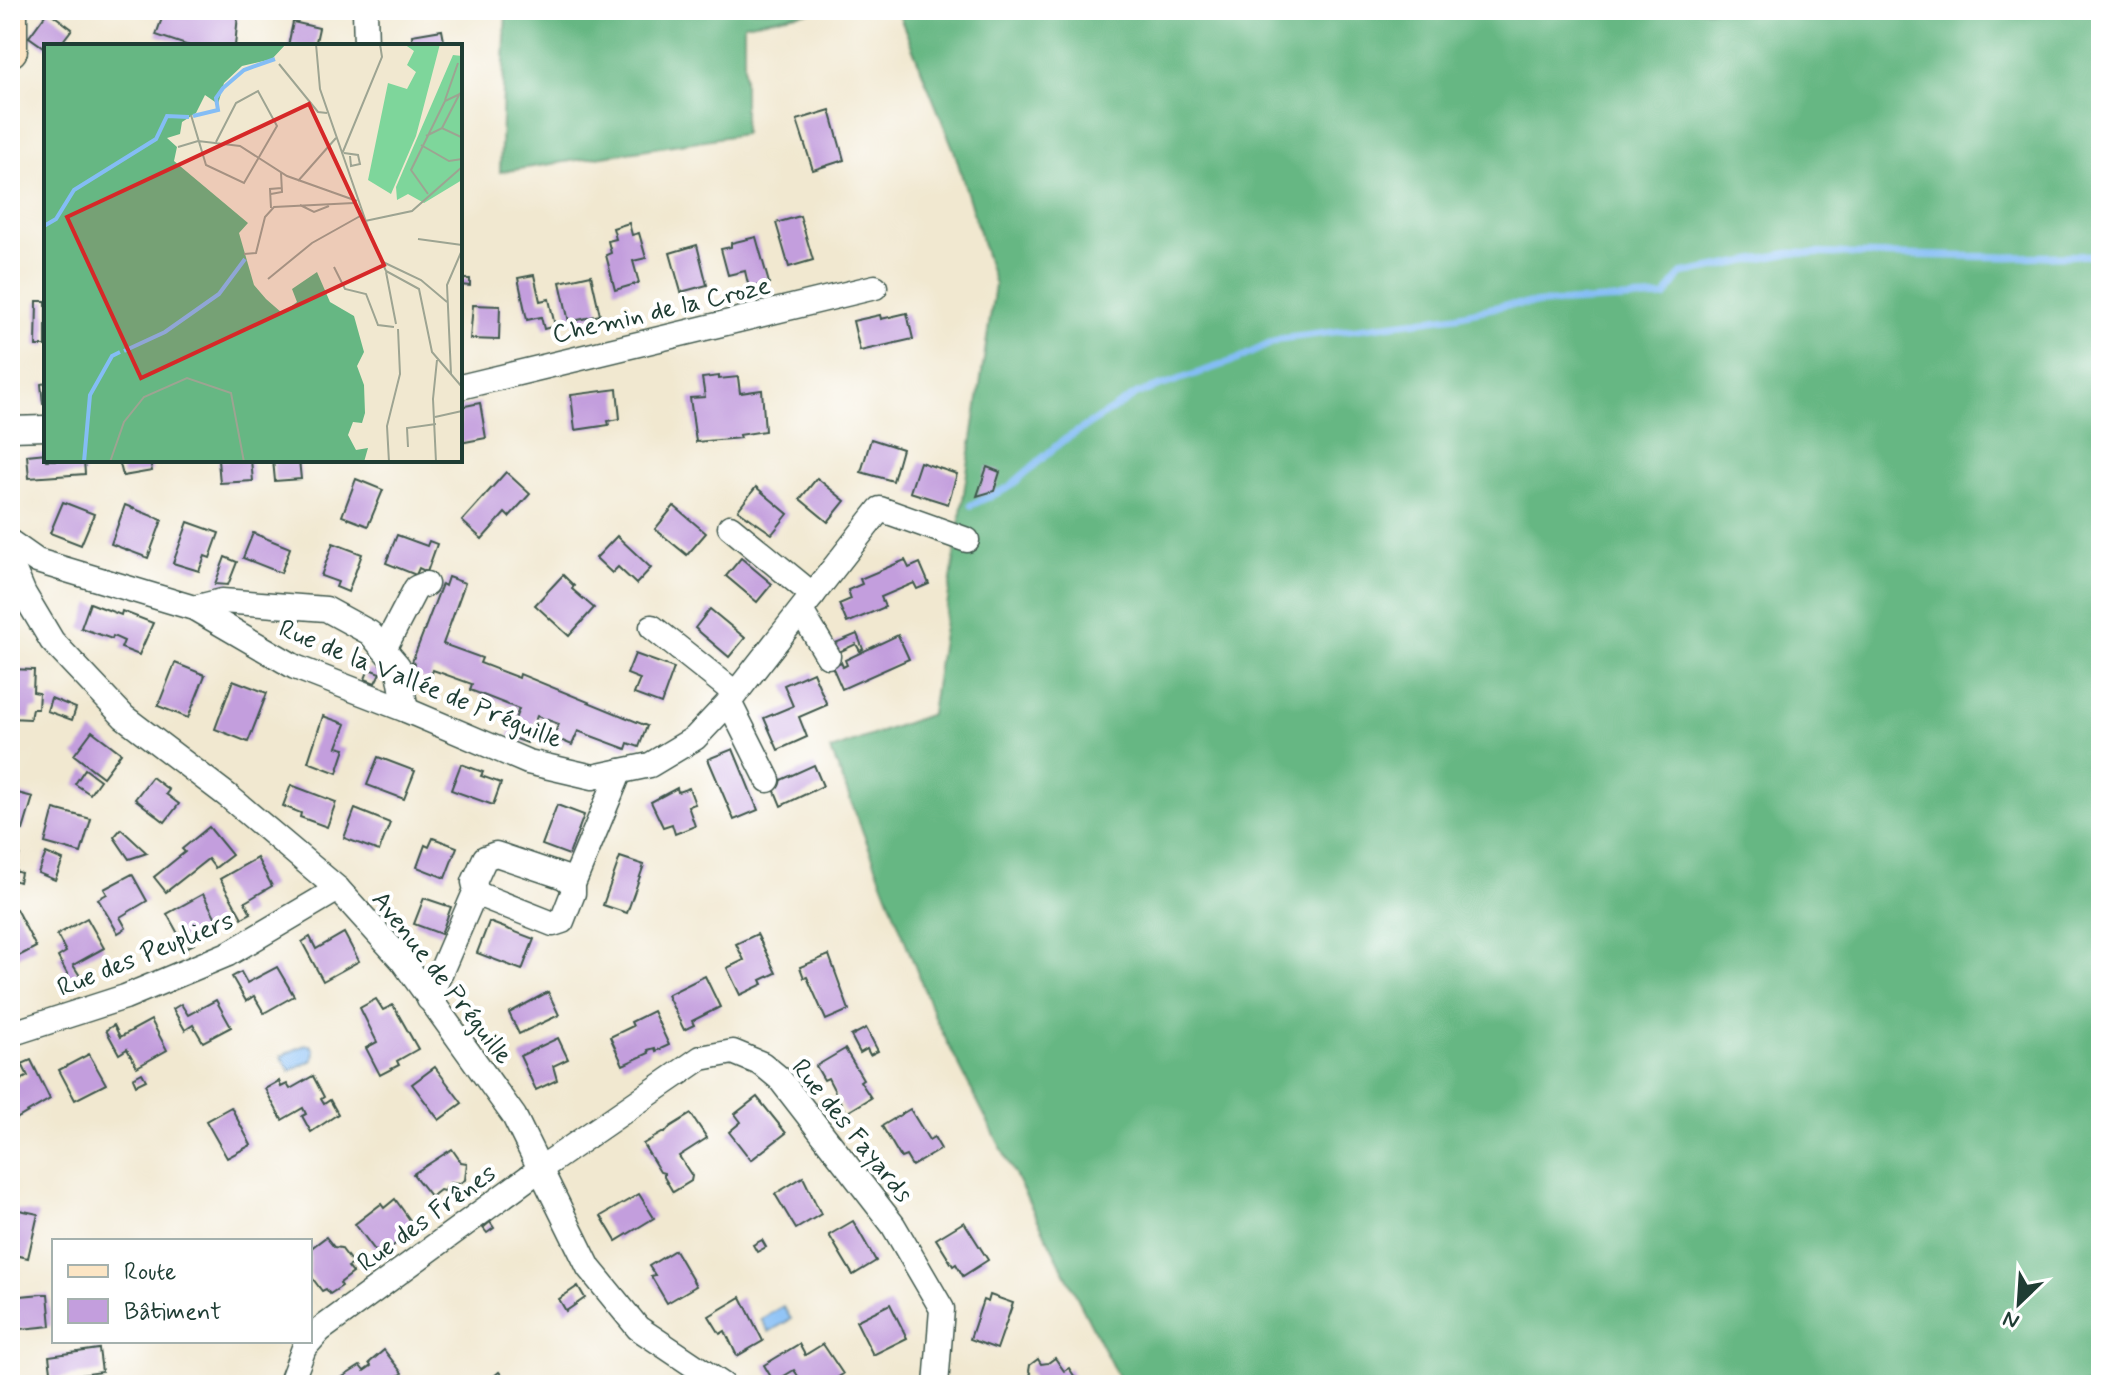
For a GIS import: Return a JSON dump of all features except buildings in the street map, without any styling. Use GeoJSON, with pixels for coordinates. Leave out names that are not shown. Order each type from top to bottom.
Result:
{"type":"FeatureCollection","features":[{"type":"Feature","properties":{"kind":"main road"},"geometry":{"type":"LineString","coordinates":[[10,10],[10,50]]}},
{"type":"Feature","properties":{"kind":"street"},"geometry":{"type":"LineString","coordinates":[[365,10],[366,44]]}},
{"type":"Feature","properties":{"kind":"street","name":"Chemin de la Croze"},"geometry":{"type":"LineString","coordinates":[[462,387],[875,287]]}},
{"type":"Feature","properties":{"kind":"street"},"geometry":{"type":"LineString","coordinates":[[10,429],[44,428]]}},
{"type":"Feature","properties":{"kind":"street","name":"Rue de la Vallée de Préguille"},"geometry":{"type":"LineString","coordinates":[[10,542],[37,561],[194,608],[295,667],[528,762],[593,777],[650,765],[695,738],[732,697],[880,509],[967,540]]}},
{"type":"Feature","properties":{"kind":"street"},"geometry":{"type":"LineString","coordinates":[[730,527],[807,603],[828,656]]}},
{"type":"Feature","properties":{"kind":"street"},"geometry":{"type":"LineString","coordinates":[[12,568],[37,561]]}},
{"type":"Feature","properties":{"kind":"street","name":"Avenue de Préguille"},"geometry":{"type":"LineString","coordinates":[[12,568],[52,641],[124,717],[228,796],[338,889],[402,960],[514,1116],[589,1268],[638,1328],[723,1385]]}},
{"type":"Feature","properties":{"kind":"street"},"geometry":{"type":"LineString","coordinates":[[384,649],[416,588],[426,584]]}},
{"type":"Feature","properties":{"kind":"street"},"geometry":{"type":"LineString","coordinates":[[194,608],[222,601],[326,609],[370,633],[398,666],[406,710]]}},
{"type":"Feature","properties":{"kind":"street"},"geometry":{"type":"LineString","coordinates":[[652,627],[732,697],[768,780]]}},
{"type":"Feature","properties":{"kind":"street"},"geometry":{"type":"LineString","coordinates":[[573,884],[564,877],[496,854],[485,858],[474,882],[480,895],[553,924],[562,921],[573,893],[573,884],[620,771]]}},
{"type":"Feature","properties":{"kind":"street","name":"Rue des Peupliers"},"geometry":{"type":"LineString","coordinates":[[10,1034],[125,997],[228,954],[338,889]]}},
{"type":"Feature","properties":{"kind":"street"},"geometry":{"type":"LineString","coordinates":[[429,999],[476,890]]}},
{"type":"Feature","properties":{"kind":"street","name":"Rue des Fayards"},"geometry":{"type":"LineString","coordinates":[[540,1169],[701,1058],[733,1052],[762,1064],[779,1078],[893,1225],[942,1309],[936,1385]]}},
{"type":"Feature","properties":{"kind":"street","name":"Rue des Frênes"},"geometry":{"type":"LineString","coordinates":[[312,1339],[320,1330],[540,1169]]}},
{"type":"Feature","properties":{"kind":"street","name":"Rue des Frênes"},"geometry":{"type":"LineString","coordinates":[[290,1385],[308,1343]]}},
{"type":"Feature","properties":{"kind":"green space"},"geometry":{"type":"Polygon","coordinates":[[[506,10],[821,10],[744,24],[744,134],[500,172],[506,10]]]}},
{"type":"Feature","properties":{"kind":"green space"},"geometry":{"type":"Polygon","coordinates":[[[897,10],[2101,10],[2101,1385],[1122,1385],[936,1020],[831,750],[931,714],[995,285],[954,150],[897,10]]]}},
{"type":"Feature","properties":{"kind":"water"},"geometry":{"type":"Polygon","coordinates":[[[310,1045],[314,1050],[313,1060],[290,1071],[281,1056],[310,1045]]]}},
{"type":"Feature","properties":{"kind":"water"},"geometry":{"type":"Polygon","coordinates":[[[783,1306],[791,1319],[769,1332],[761,1319],[783,1306]]]}},
{"type":"Feature","properties":{"kind":"waterway"},"geometry":{"type":"LineString","coordinates":[[971,505],[1008,488],[1061,442],[1137,394],[1236,360],[1280,339],[1456,316],[1506,305],[1665,297],[1681,274],[1790,253],[2008,257],[2101,255]]}}]}
